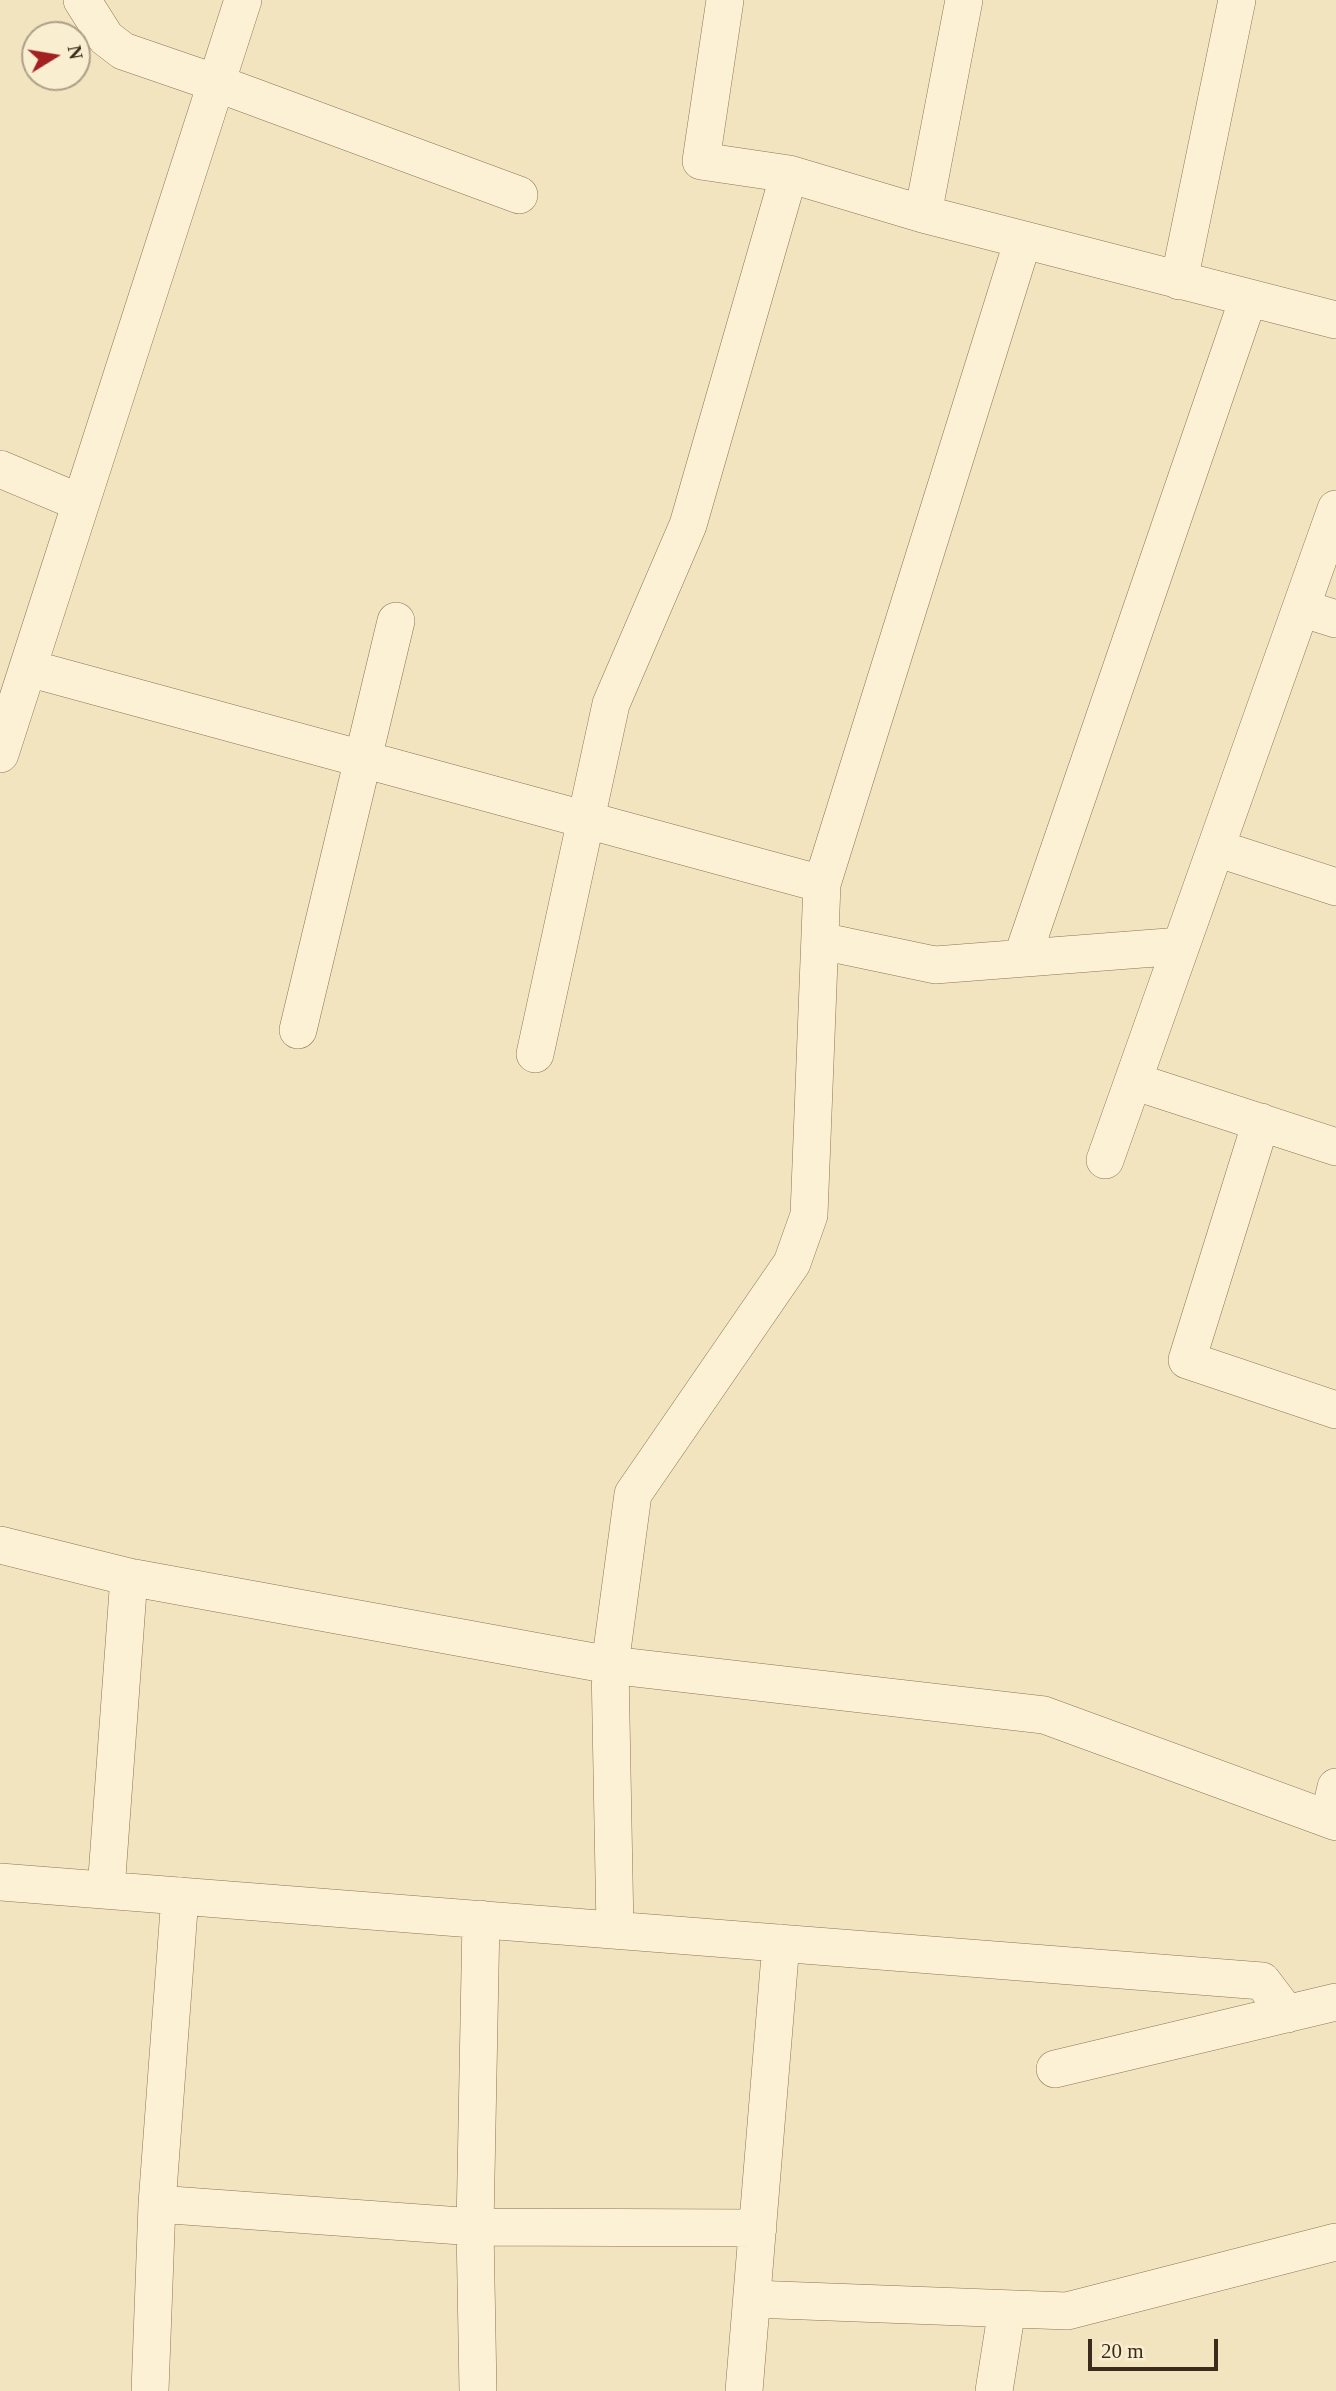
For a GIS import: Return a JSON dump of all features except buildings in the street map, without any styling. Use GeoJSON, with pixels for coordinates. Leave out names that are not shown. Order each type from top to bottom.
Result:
{"type":"FeatureCollection","features":[{"type":"Feature","properties":{"kind":"street"},"geometry":{"type":"LineString","coordinates":[[82,0],[106,38],[124,51],[519,195]]}},
{"type":"Feature","properties":{"kind":"street"},"geometry":{"type":"LineString","coordinates":[[0,754],[243,0]]}},
{"type":"Feature","properties":{"kind":"street"},"geometry":{"type":"LineString","coordinates":[[725,0],[701,161],[789,174],[923,214],[1336,320]]}},
{"type":"Feature","properties":{"kind":"street"},"geometry":{"type":"LineString","coordinates":[[923,214],[964,0]]}},
{"type":"Feature","properties":{"kind":"street"},"geometry":{"type":"LineString","coordinates":[[1179,281],[1237,0]]}},
{"type":"Feature","properties":{"kind":"street"},"geometry":{"type":"LineString","coordinates":[[536,1054],[611,704],[688,525],[789,174]]}},
{"type":"Feature","properties":{"kind":"street"},"geometry":{"type":"LineString","coordinates":[[615,1930],[610,1665],[633,1494],[792,1263],[802,1239],[809,1214],[822,884],[1023,240]]}},
{"type":"Feature","properties":{"kind":"street"},"geometry":{"type":"LineString","coordinates":[[1022,958],[1248,299]]}},
{"type":"Feature","properties":{"kind":"street"},"geometry":{"type":"LineString","coordinates":[[0,470],[81,503]]}},
{"type":"Feature","properties":{"kind":"street"},"geometry":{"type":"LineString","coordinates":[[1105,1160],[1336,509]]}},
{"type":"Feature","properties":{"kind":"street"},"geometry":{"type":"LineString","coordinates":[[1301,608],[1336,620]]}},
{"type":"Feature","properties":{"kind":"street"},"geometry":{"type":"LineString","coordinates":[[298,1030],[396,621]]}},
{"type":"Feature","properties":{"kind":"street"},"geometry":{"type":"LineString","coordinates":[[28,668],[822,884]]}},
{"type":"Feature","properties":{"kind":"street"},"geometry":{"type":"LineString","coordinates":[[1216,848],[1336,887]]}},
{"type":"Feature","properties":{"kind":"street"},"geometry":{"type":"LineString","coordinates":[[821,941],[935,965],[1181,946]]}},
{"type":"Feature","properties":{"kind":"street"},"geometry":{"type":"LineString","coordinates":[[1133,1081],[1336,1147]]}},
{"type":"Feature","properties":{"kind":"street"},"geometry":{"type":"LineString","coordinates":[[1261,1122],[1187,1360],[1336,1410]]}},
{"type":"Feature","properties":{"kind":"street"},"geometry":{"type":"LineString","coordinates":[[0,1545],[129,1577],[610,1665],[1044,1716],[1334,1809]]}},
{"type":"Feature","properties":{"kind":"street"},"geometry":{"type":"LineString","coordinates":[[106,1890],[129,1577]]}},
{"type":"Feature","properties":{"kind":"street"},"geometry":{"type":"LineString","coordinates":[[0,1882],[1262,1981],[1287,2014]]}},
{"type":"Feature","properties":{"kind":"street"},"geometry":{"type":"LineString","coordinates":[[150,2391],[157,2204],[180,1896]]}},
{"type":"Feature","properties":{"kind":"street"},"geometry":{"type":"LineString","coordinates":[[478,2391],[475,2227],[481,1919]]}},
{"type":"Feature","properties":{"kind":"street"},"geometry":{"type":"LineString","coordinates":[[744,2391],[781,1943]]}},
{"type":"Feature","properties":{"kind":"street"},"geometry":{"type":"LineString","coordinates":[[1055,2069],[1336,2002]]}},
{"type":"Feature","properties":{"kind":"street"},"geometry":{"type":"LineString","coordinates":[[157,2204],[475,2227],[758,2228]]}},
{"type":"Feature","properties":{"kind":"street"},"geometry":{"type":"LineString","coordinates":[[752,2299],[1067,2311],[1336,2242]]}},
{"type":"Feature","properties":{"kind":"street"},"geometry":{"type":"LineString","coordinates":[[994,2391],[1007,2309]]}}]}
